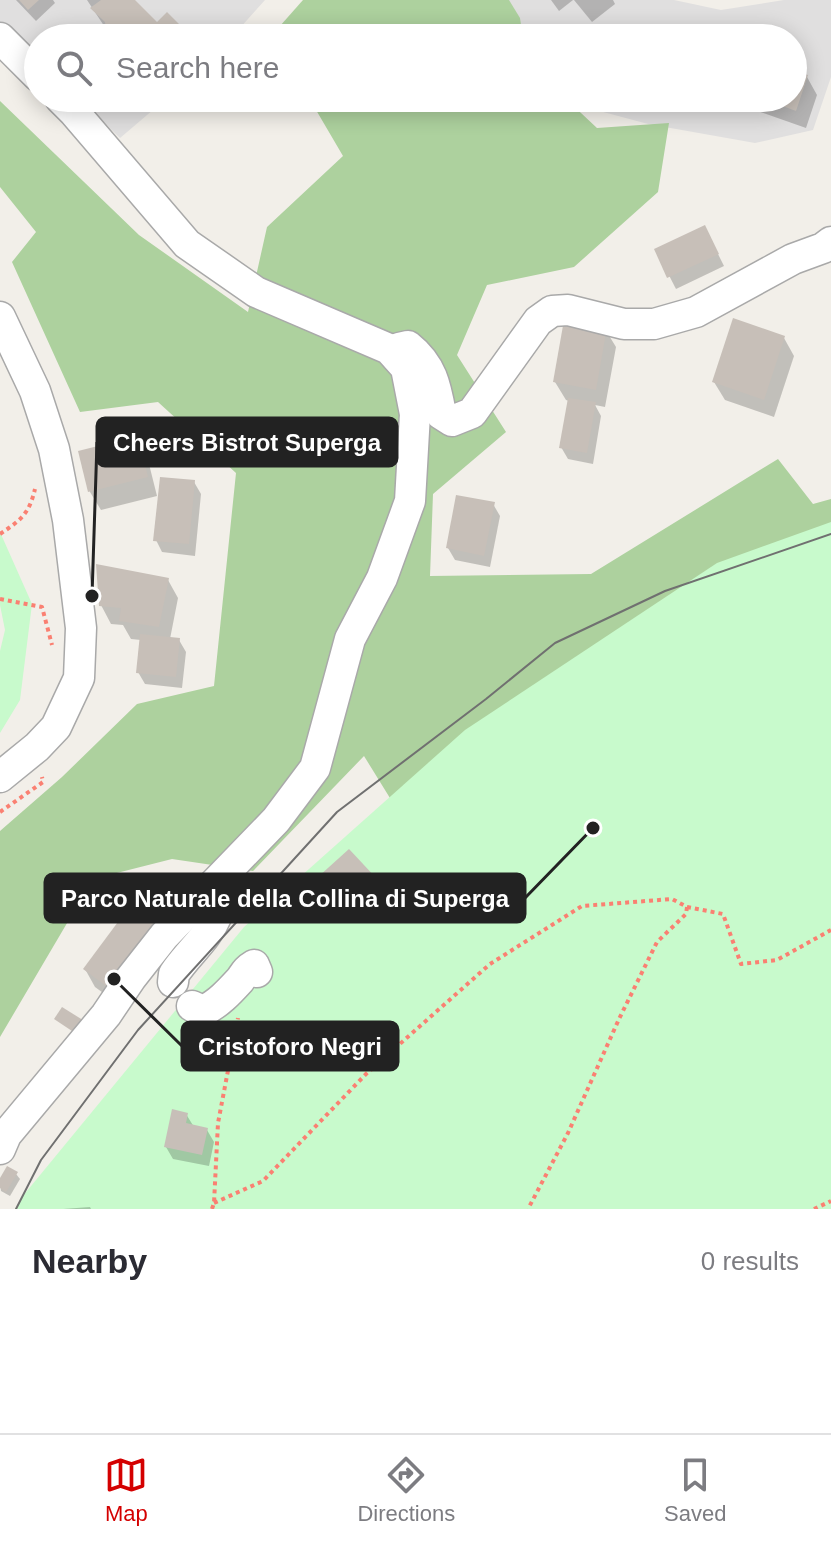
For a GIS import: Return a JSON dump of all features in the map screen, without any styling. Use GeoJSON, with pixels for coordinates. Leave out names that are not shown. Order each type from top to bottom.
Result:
{"type":"FeatureCollection","features":[{"type":"Feature","properties":{"kind":"street"},"geometry":{"type":"LineString","coordinates":[[0,38],[24,62]]}},
{"type":"Feature","properties":{"kind":"street"},"geometry":{"type":"LineString","coordinates":[[0,1149],[6,1135],[106,1015],[156,947],[276,820],[315,768],[350,639],[382,578],[410,501],[415,414],[406,368],[389,349],[256,292],[187,244],[72,112]]}},
{"type":"Feature","properties":{"kind":"street"},"geometry":{"type":"LineString","coordinates":[[389,349],[408,346],[421,356],[435,381],[441,414],[452,421],[472,413],[538,321],[552,311],[568,310],[624,324],[654,324],[696,312],[793,259],[831,242]]}},
{"type":"Feature","properties":{"kind":"street"},"geometry":{"type":"LineString","coordinates":[[0,317],[35,391],[54,449],[68,520],[81,628],[79,678],[56,727],[0,777]]}},
{"type":"Feature","properties":{"kind":"street"},"geometry":{"type":"LineString","coordinates":[[173,982],[174,974],[204,940],[217,915],[210,907],[195,904]]}},
{"type":"Feature","properties":{"kind":"street"},"geometry":{"type":"LineString","coordinates":[[192,1006],[203,1011],[216,1005],[248,968],[254,965],[257,972]]}},
{"type":"Feature","properties":{"kind":"path"},"geometry":{"type":"LineString","coordinates":[[0,599],[42,607],[53,646]]}},
{"type":"Feature","properties":{"kind":"path"},"geometry":{"type":"LineString","coordinates":[[213,1206],[263,1181],[366,1074],[490,964],[582,906],[672,899],[687,907],[723,914],[741,964],[777,960],[831,930]]}},
{"type":"Feature","properties":{"kind":"path"},"geometry":{"type":"LineString","coordinates":[[528,1209],[568,1133],[657,942],[686,914],[687,907]]}},
{"type":"Feature","properties":{"kind":"path"},"geometry":{"type":"LineString","coordinates":[[213,1206],[218,1123],[239,1011]]}},
{"type":"Feature","properties":{"kind":"path"},"geometry":{"type":"LineString","coordinates":[[814,1209],[831,1201]]}},
{"type":"Feature","properties":{"kind":"shaded area"},"geometry":{"type":"Polygon","coordinates":[[[0,0],[265,0],[244,24],[24,24],[24,48],[0,30],[0,0]]]}},
{"type":"Feature","properties":{"kind":"shaded area"},"geometry":{"type":"Polygon","coordinates":[[[506,0],[674,0],[721,10],[784,0],[831,0],[831,77],[813,130],[755,143],[648,124],[603,112],[807,112],[807,24],[517,24],[506,0]]]}},
{"type":"Feature","properties":{"kind":"shaded area"},"geometry":{"type":"Polygon","coordinates":[[[93,112],[151,112],[120,138],[93,112]]]}},
{"type":"Feature","properties":{"kind":"green space"},"geometry":{"type":"Polygon","coordinates":[[[303,0],[509,0],[521,24],[282,24],[303,0]]]}},
{"type":"Feature","properties":{"kind":"green space"},"geometry":{"type":"Polygon","coordinates":[[[0,101],[139,235],[248,312],[267,227],[343,156],[317,112],[580,112],[597,128],[669,123],[658,192],[574,267],[487,285],[457,355],[506,432],[433,494],[430,576],[591,574],[778,459],[813,504],[831,499],[831,1209],[440,879],[364,756],[253,871],[172,859],[93,879],[0,1037],[0,831],[62,777],[137,704],[214,686],[236,473],[158,402],[80,412],[12,262],[36,232],[0,187],[0,101]]]}},
{"type":"Feature","properties":{"kind":"green space"},"geometry":{"type":"Polygon","coordinates":[[[831,522],[831,1209],[15,1209],[244,927],[465,730],[717,563],[831,522]]]}},
{"type":"Feature","properties":{"kind":"green space"},"geometry":{"type":"Polygon","coordinates":[[[0,532],[32,604],[20,700],[0,733],[0,651],[5,630],[0,605],[0,532]]]}},
{"type":"Feature","properties":{"kind":"building"},"geometry":{"type":"Polygon","coordinates":[[[19,0],[39,0],[28,10],[19,0]]]}},
{"type":"Feature","properties":{"kind":"building"},"geometry":{"type":"Polygon","coordinates":[[[101,0],[135,0],[157,22],[167,12],[179,24],[105,24],[90,8],[101,0]]]}},
{"type":"Feature","properties":{"kind":"building"},"geometry":{"type":"Polygon","coordinates":[[[705,225],[719,254],[667,278],[654,249],[705,225]]]}},
{"type":"Feature","properties":{"kind":"building"},"geometry":{"type":"Polygon","coordinates":[[[733,318],[785,336],[764,400],[712,382],[733,318]]]}},
{"type":"Feature","properties":{"kind":"building"},"geometry":{"type":"Polygon","coordinates":[[[564,320],[607,327],[596,390],[553,382],[564,320]]]}},
{"type":"Feature","properties":{"kind":"building"},"geometry":{"type":"Polygon","coordinates":[[[568,398],[596,402],[587,453],[559,448],[568,398]]]}},
{"type":"Feature","properties":{"kind":"building"},"geometry":{"type":"Polygon","coordinates":[[[138,436],[148,477],[88,492],[78,451],[138,436]]]}},
{"type":"Feature","properties":{"kind":"building"},"geometry":{"type":"Polygon","coordinates":[[[160,477],[195,480],[189,544],[153,541],[160,477]]]}},
{"type":"Feature","properties":{"kind":"building"},"geometry":{"type":"Polygon","coordinates":[[[456,495],[495,502],[484,556],[446,548],[456,495]]]}},
{"type":"Feature","properties":{"kind":"building"},"geometry":{"type":"Polygon","coordinates":[[[96,564],[169,578],[159,627],[119,621],[121,608],[99,606],[96,564]]]}},
{"type":"Feature","properties":{"kind":"building"},"geometry":{"type":"Polygon","coordinates":[[[140,634],[180,638],[176,677],[136,673],[140,634]]]}},
{"type":"Feature","properties":{"kind":"building"},"geometry":{"type":"Polygon","coordinates":[[[349,849],[378,880],[347,909],[318,877],[349,849]]]}},
{"type":"Feature","properties":{"kind":"building"},"geometry":{"type":"Polygon","coordinates":[[[135,899],[165,921],[113,991],[83,969],[135,899]]]}},
{"type":"Feature","properties":{"kind":"building"},"geometry":{"type":"Polygon","coordinates":[[[62,1007],[86,1022],[78,1035],[54,1019],[62,1007]]]}},
{"type":"Feature","properties":{"kind":"building"},"geometry":{"type":"Polygon","coordinates":[[[172,1109],[188,1113],[186,1123],[208,1128],[202,1155],[164,1147],[172,1109]]]}},
{"type":"Feature","properties":{"kind":"building"},"geometry":{"type":"Polygon","coordinates":[[[7,1166],[18,1172],[6,1192],[0,1188],[0,1178],[7,1166]]]}},
{"type":"Feature","properties":{"kind":"tram line"},"geometry":{"type":"LineString","coordinates":[[16,1209],[41,1160],[138,1030],[337,812],[555,643],[665,591],[831,534]]}},
{"type":"Feature","properties":{"kind":"place","name":"Cheers Bistrot Superga"},"geometry":{"type":"Point","coordinates":[92,596]}},
{"type":"Feature","properties":{"kind":"place","name":"Parco Naturale della Collina di Superga"},"geometry":{"type":"Point","coordinates":[593,828]}},
{"type":"Feature","properties":{"kind":"place","name":"Cristoforo Negri"},"geometry":{"type":"Point","coordinates":[114,979]}}]}
